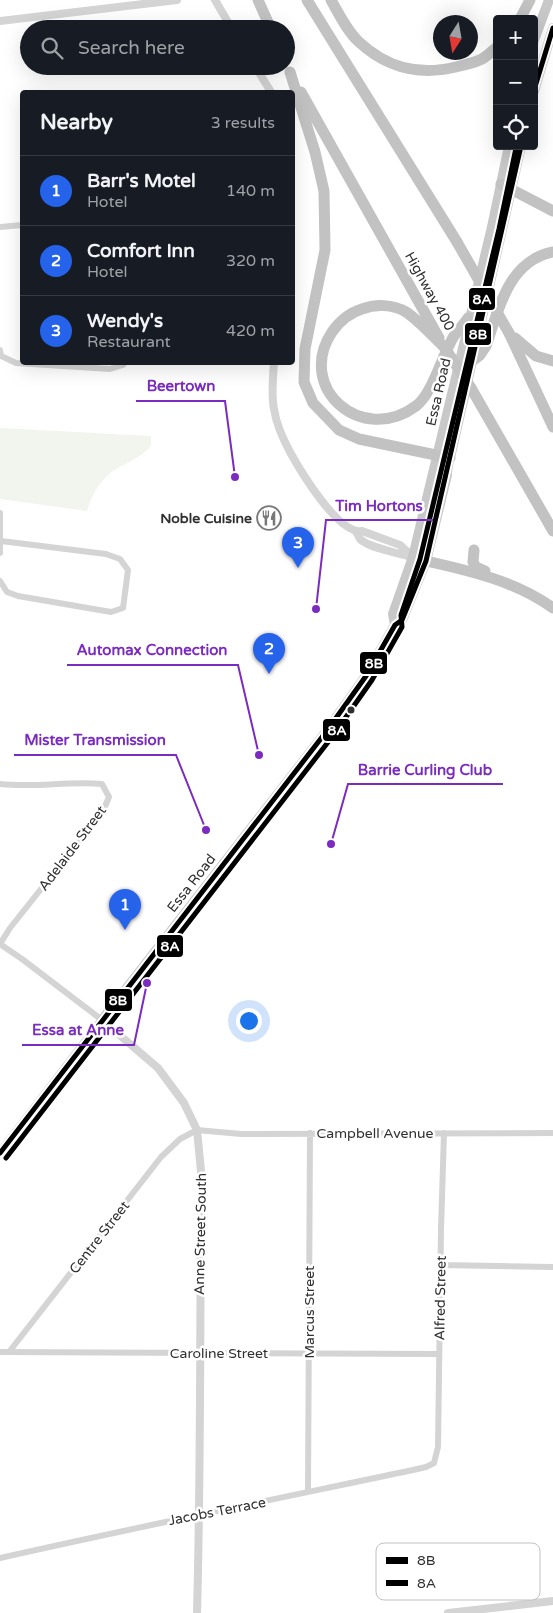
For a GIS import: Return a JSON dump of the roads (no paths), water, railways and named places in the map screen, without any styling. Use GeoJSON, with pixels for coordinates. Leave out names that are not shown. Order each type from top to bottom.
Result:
{"type":"FeatureCollection","features":[{"type":"Feature","properties":{"kind":"highway"},"geometry":{"type":"LineString","coordinates":[[258,0],[267,20]]}},
{"type":"Feature","properties":{"kind":"highway"},"geometry":{"type":"LineString","coordinates":[[307,0],[457,242],[509,332],[553,427]]}},
{"type":"Feature","properties":{"kind":"highway"},"geometry":{"type":"LineString","coordinates":[[331,0],[341,18],[358,40],[378,57],[398,66],[438,71],[466,65],[482,59],[493,50]]}},
{"type":"Feature","properties":{"kind":"highway"},"geometry":{"type":"LineString","coordinates":[[522,15],[530,0]]}},
{"type":"Feature","properties":{"kind":"highway"},"geometry":{"type":"LineString","coordinates":[[290,75],[316,152],[324,191],[325,250],[305,349],[304,382],[313,403],[339,430],[360,439],[450,458]]}},
{"type":"Feature","properties":{"kind":"highway","name":"Highway 400"},"geometry":{"type":"LineString","coordinates":[[292,75],[445,348],[471,388],[553,530]]}},
{"type":"Feature","properties":{"kind":"highway"},"geometry":{"type":"LineString","coordinates":[[506,187],[553,211]]}},
{"type":"Feature","properties":{"kind":"highway"},"geometry":{"type":"LineString","coordinates":[[472,361],[480,355],[486,346],[508,286],[522,267],[541,254],[553,252]]}},
{"type":"Feature","properties":{"kind":"highway"},"geometry":{"type":"LineString","coordinates":[[445,348],[405,311],[384,305],[369,306],[357,310],[339,322],[328,339],[322,355],[322,374],[328,391],[342,408],[354,415],[367,419],[385,419],[399,416],[418,404],[430,387],[454,336],[468,318]]}},
{"type":"Feature","properties":{"kind":"highway"},"geometry":{"type":"LineString","coordinates":[[509,332],[523,347],[536,356],[553,361]]}},
{"type":"Feature","properties":{"kind":"highway"},"geometry":{"type":"LineString","coordinates":[[474,550],[473,562],[476,567],[500,576],[509,583]]}},
{"type":"Feature","properties":{"kind":"highway"},"geometry":{"type":"LineString","coordinates":[[426,561],[470,571],[509,583],[553,608]]}},
{"type":"Feature","properties":{"kind":"main road"},"geometry":{"type":"LineString","coordinates":[[538,29],[548,0]]}},
{"type":"Feature","properties":{"kind":"main road"},"geometry":{"type":"LineString","coordinates":[[538,78],[553,28]]}},
{"type":"Feature","properties":{"kind":"main road","name":"Essa Road"},"geometry":{"type":"LineString","coordinates":[[0,1153],[326,732],[366,676],[395,625],[402,620],[426,561],[447,475],[472,361],[506,187],[509,150]]}},
{"type":"Feature","properties":{"kind":"main road","name":"Essa Road"},"geometry":{"type":"LineString","coordinates":[[395,625],[393,614],[413,557],[447,416],[468,318],[519,150]]}},
{"type":"Feature","properties":{"kind":"street"},"geometry":{"type":"LineString","coordinates":[[0,21],[177,0]]}},
{"type":"Feature","properties":{"kind":"street"},"geometry":{"type":"LineString","coordinates":[[215,0],[227,20]]}},
{"type":"Feature","properties":{"kind":"street"},"geometry":{"type":"LineString","coordinates":[[260,75],[269,90]]}},
{"type":"Feature","properties":{"kind":"street"},"geometry":{"type":"LineString","coordinates":[[0,227],[20,225]]}},
{"type":"Feature","properties":{"kind":"street"},"geometry":{"type":"LineString","coordinates":[[0,350],[2,356],[20,363]]}},
{"type":"Feature","properties":{"kind":"street"},"geometry":{"type":"LineString","coordinates":[[47,365],[110,369],[123,365]]}},
{"type":"Feature","properties":{"kind":"street"},"geometry":{"type":"LineString","coordinates":[[274,365],[274,409],[280,429],[289,451],[334,517],[346,527],[356,532],[362,531],[400,545],[413,557],[426,561]]}},
{"type":"Feature","properties":{"kind":"street"},"geometry":{"type":"LineString","coordinates":[[0,513],[0,553]]}},
{"type":"Feature","properties":{"kind":"street"},"geometry":{"type":"LineString","coordinates":[[0,541],[106,554],[120,559],[128,570],[123,608],[111,612],[18,596],[7,592],[0,581]]}},
{"type":"Feature","properties":{"kind":"street","name":"Adelaide Street"},"geometry":{"type":"LineString","coordinates":[[0,784],[37,786],[83,782],[102,784],[109,797],[103,811],[10,928],[0,944]]}},
{"type":"Feature","properties":{"kind":"street","name":"Anne Street South"},"geometry":{"type":"LineString","coordinates":[[0,944],[102,1020],[158,1068],[184,1103],[197,1130],[201,1171],[197,1613]]}},
{"type":"Feature","properties":{"kind":"street","name":"Campbell Avenue"},"geometry":{"type":"LineString","coordinates":[[197,1130],[241,1134],[310,1132],[553,1133]]}},
{"type":"Feature","properties":{"kind":"street","name":"Centre Street"},"geometry":{"type":"LineString","coordinates":[[9,1352],[162,1157],[180,1140],[197,1130]]}},
{"type":"Feature","properties":{"kind":"street","name":"Marcus Street"},"geometry":{"type":"LineString","coordinates":[[308,1492],[310,1132]]}},
{"type":"Feature","properties":{"kind":"street","name":"Alfred Street"},"geometry":{"type":"LineString","coordinates":[[434,1462],[438,1447],[438,1354],[444,1133]]}},
{"type":"Feature","properties":{"kind":"street"},"geometry":{"type":"LineString","coordinates":[[440,1266],[553,1267]]}},
{"type":"Feature","properties":{"kind":"street","name":"Caroline Street"},"geometry":{"type":"LineString","coordinates":[[0,1352],[438,1354]]}},
{"type":"Feature","properties":{"kind":"street","name":"Jacobs Terrace"},"geometry":{"type":"LineString","coordinates":[[0,1558],[152,1524],[199,1516],[413,1470],[426,1467],[434,1462]]}},
{"type":"Feature","properties":{"kind":"street"},"geometry":{"type":"LineString","coordinates":[[448,1613],[553,1601]]}},
{"type":"Feature","properties":{"kind":"place","name":"Beertown"},"geometry":{"type":"Point","coordinates":[235,477]}},
{"type":"Feature","properties":{"kind":"place","name":"Noble Cuisine"},"geometry":{"type":"Point","coordinates":[269,518]}},
{"type":"Feature","properties":{"kind":"place","name":"Wendy's"},"geometry":{"type":"Point","coordinates":[298,568]}},
{"type":"Feature","properties":{"kind":"place","name":"Tim Hortons"},"geometry":{"type":"Point","coordinates":[316,609]}},
{"type":"Feature","properties":{"kind":"place","name":"Comfort Inn"},"geometry":{"type":"Point","coordinates":[269,674]}},
{"type":"Feature","properties":{"kind":"place","name":"Automax Connection"},"geometry":{"type":"Point","coordinates":[259,755]}},
{"type":"Feature","properties":{"kind":"place","name":"Mister Transmission"},"geometry":{"type":"Point","coordinates":[206,830]}},
{"type":"Feature","properties":{"kind":"place","name":"Barrie Curling Club"},"geometry":{"type":"Point","coordinates":[331,844]}},
{"type":"Feature","properties":{"kind":"place","name":"Barr's Motel"},"geometry":{"type":"Point","coordinates":[125,930]}},
{"type":"Feature","properties":{"kind":"place","name":"Essa at Anne"},"geometry":{"type":"Point","coordinates":[147,983]}}]}
